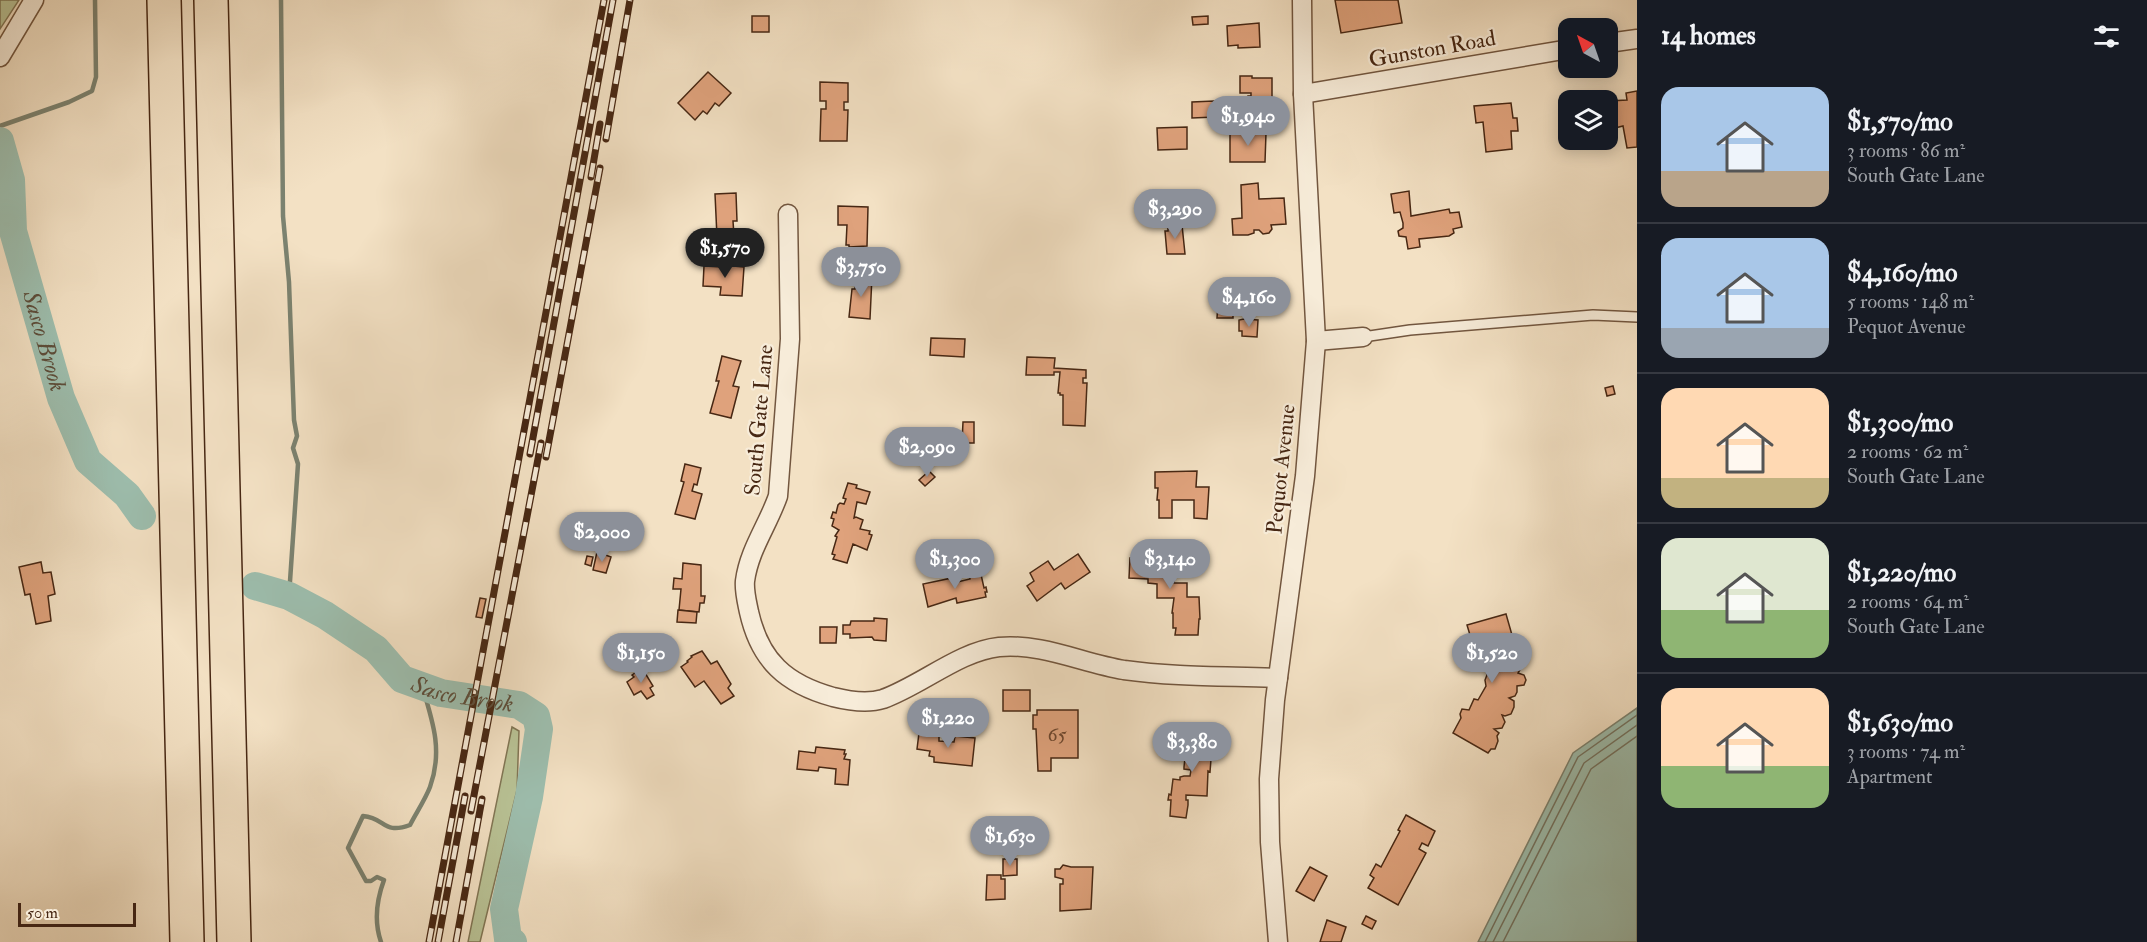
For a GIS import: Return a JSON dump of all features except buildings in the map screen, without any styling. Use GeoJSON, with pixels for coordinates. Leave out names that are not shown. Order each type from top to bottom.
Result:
{"type":"FeatureCollection","features":[{"type":"Feature","properties":{"kind":"highway"},"geometry":{"type":"LineString","coordinates":[[164,0],[187,942]]}},
{"type":"Feature","properties":{"kind":"highway"},"geometry":{"type":"LineString","coordinates":[[211,0],[234,942]]}},
{"type":"Feature","properties":{"kind":"street"},"geometry":{"type":"LineString","coordinates":[[0,57],[34,0]]}},
{"type":"Feature","properties":{"kind":"street","name":"Pequot Avenue"},"geometry":{"type":"LineString","coordinates":[[1278,942],[1270,842],[1269,779],[1278,678],[1305,476],[1316,341],[1302,94],[1302,0]]}},
{"type":"Feature","properties":{"kind":"street"},"geometry":{"type":"LineString","coordinates":[[1618,42],[1637,39]]}},
{"type":"Feature","properties":{"kind":"street","name":"Gunston Road"},"geometry":{"type":"LineString","coordinates":[[1302,94],[1558,51]]}},
{"type":"Feature","properties":{"kind":"street","name":"South Gate Lane"},"geometry":{"type":"LineString","coordinates":[[789,214],[790,339],[778,496],[771,517],[756,544],[748,565],[745,583],[746,601],[759,644],[776,667],[795,683],[846,700],[865,702],[909,688],[946,667],[996,647],[1026,646],[1123,669],[1278,678]]}},
{"type":"Feature","properties":{"kind":"street"},"geometry":{"type":"LineString","coordinates":[[1316,341],[1364,337]]}},
{"type":"Feature","properties":{"kind":"lane"},"geometry":{"type":"LineString","coordinates":[[1364,337],[1410,330],[1593,315],[1637,317]]}},
{"type":"Feature","properties":{"kind":"shaded area"},"geometry":{"type":"Polygon","coordinates":[[[0,0],[19,0],[0,29],[0,0]]]}},
{"type":"Feature","properties":{"kind":"shaded area"},"geometry":{"type":"Polygon","coordinates":[[[512,727],[519,731],[517,790],[480,942],[468,942],[512,727]]]}},
{"type":"Feature","properties":{"kind":"water"},"geometry":{"type":"Polygon","coordinates":[[[1637,708],[1637,942],[1478,942],[1573,753],[1637,708]]]}},
{"type":"Feature","properties":{"kind":"waterway"},"geometry":{"type":"LineString","coordinates":[[0,126],[69,102],[92,91],[96,77],[95,0]]}},
{"type":"Feature","properties":{"kind":"waterway"},"geometry":{"type":"LineString","coordinates":[[281,0],[283,216],[289,282],[294,420],[297,436],[293,448],[298,464],[289,596]]}},
{"type":"Feature","properties":{"kind":"waterway","name":"Sasco Brook"},"geometry":{"type":"LineString","coordinates":[[0,141],[11,180],[13,231],[61,398],[88,461],[127,495],[142,516]]}},
{"type":"Feature","properties":{"kind":"waterway","name":"Sasco Brook"},"geometry":{"type":"LineString","coordinates":[[255,586],[289,596],[325,615],[376,649],[402,679],[441,693],[519,705],[536,716],[539,729],[529,797],[504,909],[508,939],[513,942]]}},
{"type":"Feature","properties":{"kind":"waterway"},"geometry":{"type":"LineString","coordinates":[[381,942],[377,911],[384,880],[377,877],[366,881],[348,848],[363,816],[371,817],[394,828],[410,825],[428,792],[434,774],[436,749],[433,724],[422,686]]}},
{"type":"Feature","properties":{"kind":"waterway"},"geometry":{"type":"LineString","coordinates":[[498,942],[508,939]]}},
{"type":"Feature","properties":{"kind":"railway"},"geometry":{"type":"LineString","coordinates":[[429,942],[604,0]]}},
{"type":"Feature","properties":{"kind":"railway"},"geometry":{"type":"LineString","coordinates":[[530,454],[613,0]]}},
{"type":"Feature","properties":{"kind":"railway"},"geometry":{"type":"LineString","coordinates":[[606,139],[630,0]]}},
{"type":"Feature","properties":{"kind":"railway"},"geometry":{"type":"LineString","coordinates":[[591,177],[600,124]]}},
{"type":"Feature","properties":{"kind":"railway"},"geometry":{"type":"LineString","coordinates":[[546,457],[600,168]]}},
{"type":"Feature","properties":{"kind":"railway"},"geometry":{"type":"LineString","coordinates":[[471,811],[541,443]]}},
{"type":"Feature","properties":{"kind":"railway"},"geometry":{"type":"LineString","coordinates":[[438,942],[465,796]]}},
{"type":"Feature","properties":{"kind":"railway"},"geometry":{"type":"LineString","coordinates":[[456,942],[482,799]]}}]}
